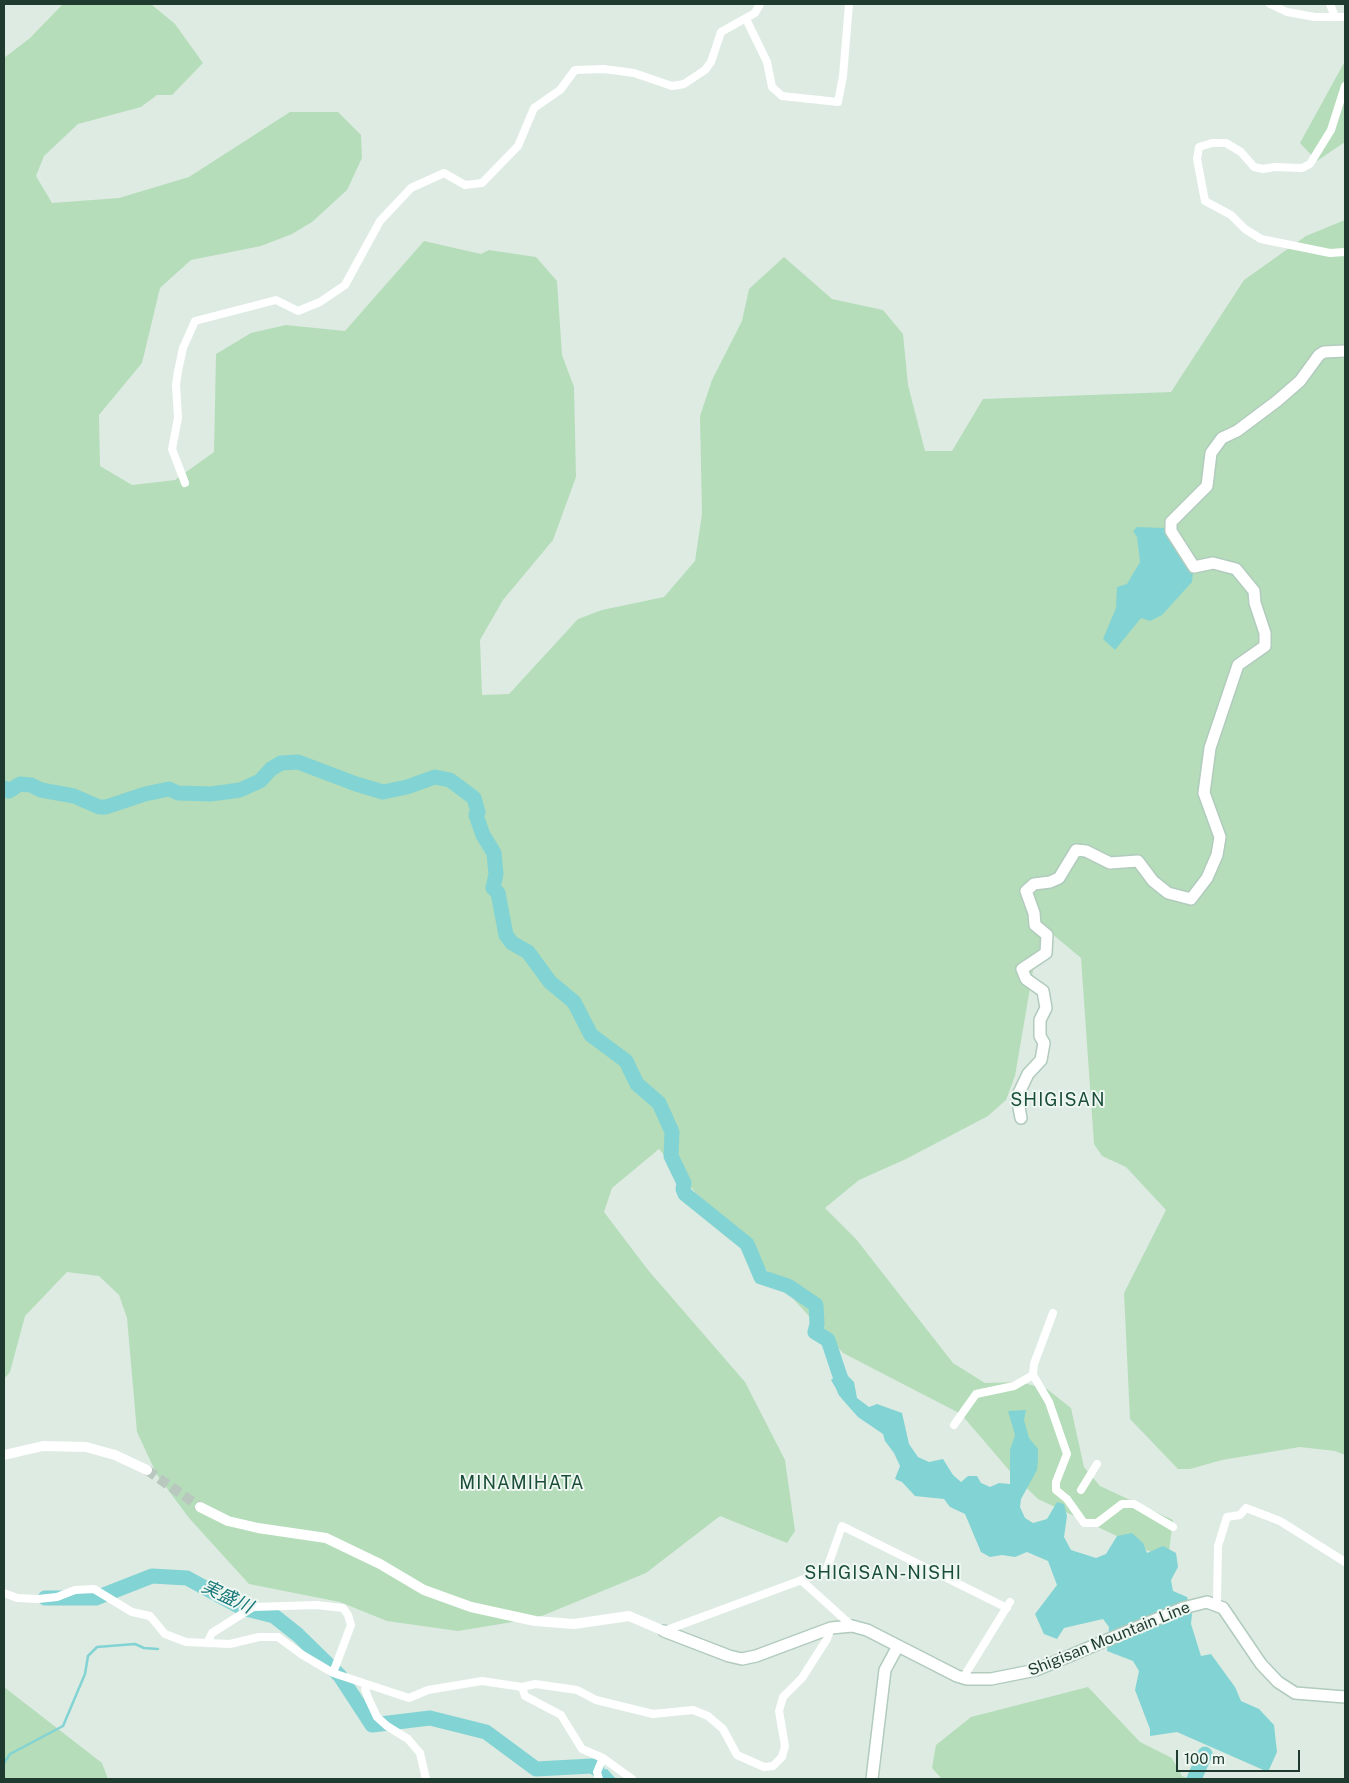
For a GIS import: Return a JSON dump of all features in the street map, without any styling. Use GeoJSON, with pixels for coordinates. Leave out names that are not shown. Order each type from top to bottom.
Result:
{"type":"FeatureCollection","features":[{"type":"Feature","properties":{"kind":"main road"},"geometry":{"type":"LineString","coordinates":[[1022,1118],[1017,1097],[1028,1074],[1041,1060],[1044,1043],[1040,1036],[1040,1020],[1046,1008],[1043,991],[1026,979],[1022,970],[1046,953],[1046,935],[1035,925],[1034,913],[1026,891],[1034,884],[1050,882],[1059,878],[1076,850],[1086,851],[1110,863],[1138,861],[1153,881],[1168,892],[1178,897],[1191,898],[1207,878],[1217,854],[1220,837],[1204,793],[1210,748],[1238,665],[1265,646],[1265,633],[1254,603],[1254,590],[1236,569],[1213,563],[1194,567],[1171,531],[1171,522],[1207,486],[1211,453],[1222,438],[1237,431],[1300,381],[1324,352],[1345,351]]}},
{"type":"Feature","properties":{"kind":"main road","name":"Shigisan Mountain Line"},"geometry":{"type":"LineString","coordinates":[[664,1631],[729,1656],[742,1659],[756,1656],[831,1628],[852,1626],[867,1630],[962,1678],[991,1679],[1018,1676],[1045,1667],[1183,1608],[1203,1602],[1217,1604]]}},
{"type":"Feature","properties":{"kind":"main road"},"geometry":{"type":"LineString","coordinates":[[1217,1604],[1225,1611],[1261,1664],[1278,1682],[1296,1693],[1345,1696]]}},
{"type":"Feature","properties":{"kind":"main road"},"geometry":{"type":"LineString","coordinates":[[872,1779],[885,1670],[898,1646]]}},
{"type":"Feature","properties":{"kind":"street"},"geometry":{"type":"LineString","coordinates":[[185,483],[172,449],[178,418],[176,385],[178,371],[183,348],[195,321],[276,300],[298,310],[320,302],[345,285],[380,221],[411,188],[444,173],[465,185],[482,183],[518,146],[534,108],[560,90],[575,70],[604,69],[634,73],[672,86],[684,84],[705,70],[711,62],[721,32],[755,14],[760,4]]}},
{"type":"Feature","properties":{"kind":"street"},"geometry":{"type":"LineString","coordinates":[[746,19],[767,62],[772,87],[782,96],[838,102],[843,76],[849,4]]}},
{"type":"Feature","properties":{"kind":"street"},"geometry":{"type":"LineString","coordinates":[[1270,4],[1287,12],[1315,17],[1345,17]]}},
{"type":"Feature","properties":{"kind":"street"},"geometry":{"type":"LineString","coordinates":[[1330,4],[1335,17]]}},
{"type":"Feature","properties":{"kind":"street"},"geometry":{"type":"LineString","coordinates":[[1345,86],[1330,130],[1310,164],[1302,168],[1275,167],[1263,169],[1254,166],[1242,152],[1226,143],[1212,142],[1199,148],[1197,159],[1205,201],[1231,215],[1245,229],[1261,239],[1330,253],[1345,252]]}},
{"type":"Feature","properties":{"kind":"street"},"geometry":{"type":"LineString","coordinates":[[1053,1313],[1034,1364],[1033,1375],[1049,1402],[1067,1454],[1056,1482],[1056,1490],[1067,1499],[1084,1523],[1097,1523],[1122,1504],[1134,1504],[1173,1527]]}},
{"type":"Feature","properties":{"kind":"street"},"geometry":{"type":"LineString","coordinates":[[954,1425],[976,1394],[1014,1386],[1033,1375]]}},
{"type":"Feature","properties":{"kind":"street"},"geometry":{"type":"LineString","coordinates":[[4,1455],[43,1446],[86,1447],[115,1455],[147,1470]]}},
{"type":"Feature","properties":{"kind":"street"},"geometry":{"type":"LineString","coordinates":[[1081,1490],[1097,1464]]}},
{"type":"Feature","properties":{"kind":"street"},"geometry":{"type":"LineString","coordinates":[[200,1507],[228,1521],[258,1528],[326,1538],[380,1564],[424,1590],[471,1607],[535,1621],[574,1624],[629,1616],[664,1631],[826,1571],[842,1526],[1009,1605],[962,1678]]}},
{"type":"Feature","properties":{"kind":"street"},"geometry":{"type":"LineString","coordinates":[[1217,1604],[1218,1546],[1227,1516],[1240,1515],[1246,1508],[1280,1522],[1345,1562]]}},
{"type":"Feature","properties":{"kind":"street"},"geometry":{"type":"LineString","coordinates":[[801,1580],[852,1626]]}},
{"type":"Feature","properties":{"kind":"street"},"geometry":{"type":"LineString","coordinates":[[4,1593],[16,1598],[38,1599],[57,1596],[75,1590],[94,1589],[132,1612],[150,1616],[165,1634],[186,1642],[230,1644],[259,1637],[278,1637],[301,1654],[333,1673],[409,1698],[418,1696],[428,1690],[482,1681],[522,1687],[535,1684],[577,1690],[596,1700],[653,1714],[693,1710],[708,1716],[723,1729],[736,1755],[764,1767],[773,1766],[782,1757],[785,1746],[779,1710],[783,1698],[802,1678],[827,1639],[831,1628]]}},
{"type":"Feature","properties":{"kind":"street"},"geometry":{"type":"LineString","coordinates":[[207,1643],[212,1633],[253,1607],[316,1605],[343,1608],[348,1615],[351,1625],[333,1673]]}},
{"type":"Feature","properties":{"kind":"street"},"geometry":{"type":"LineString","coordinates":[[367,1685],[365,1689],[377,1717],[387,1726],[408,1739],[420,1753],[425,1779]]}},
{"type":"Feature","properties":{"kind":"street"},"geometry":{"type":"LineString","coordinates":[[522,1687],[525,1696],[561,1714],[582,1749],[603,1758],[632,1779]]}},
{"type":"Feature","properties":{"kind":"street"},"geometry":{"type":"LineString","coordinates":[[599,1779],[597,1772],[603,1758]]}},
{"type":"Feature","properties":{"kind":"green space"},"geometry":{"type":"Polygon","coordinates":[[[63,4],[151,4],[175,24],[203,63],[172,95],[157,95],[141,107],[78,124],[44,156],[36,176],[52,203],[119,198],[189,177],[290,112],[338,112],[361,135],[362,158],[347,190],[312,222],[292,234],[261,246],[191,260],[160,288],[142,363],[99,415],[100,466],[132,485],[175,480],[214,452],[216,354],[251,333],[286,325],[345,331],[424,241],[481,254],[489,250],[536,257],[557,281],[562,355],[574,387],[576,477],[553,540],[503,600],[480,640],[482,695],[509,694],[578,619],[602,610],[664,597],[695,561],[702,514],[700,416],[712,380],[742,321],[749,289],[784,257],[832,299],[883,310],[903,334],[908,385],[925,451],[952,451],[983,399],[1171,392],[1244,280],[1306,236],[1345,220],[1345,1455],[1335,1451],[1300,1447],[1222,1460],[1190,1469],[1178,1469],[1130,1419],[1124,1293],[1166,1210],[1126,1167],[1102,1156],[1094,1144],[1081,958],[1051,933],[1036,953],[1015,1076],[1006,1100],[988,1116],[906,1159],[859,1180],[825,1208],[856,1239],[953,1363],[985,1383],[1020,1382],[1047,1389],[1071,1408],[1084,1467],[1100,1486],[1173,1520],[1168,1560],[1038,1499],[1014,1476],[961,1414],[843,1353],[694,1191],[659,1149],[612,1188],[604,1212],[648,1270],[745,1382],[785,1460],[795,1531],[787,1543],[720,1516],[646,1573],[537,1618],[458,1631],[387,1621],[340,1602],[249,1584],[189,1518],[157,1475],[137,1432],[127,1318],[119,1295],[99,1276],[67,1272],[25,1316],[10,1372],[4,1379],[4,58],[30,38],[63,4]]]}},
{"type":"Feature","properties":{"kind":"green space"},"geometry":{"type":"Polygon","coordinates":[[[1345,61],[1345,142],[1317,161],[1300,143],[1345,61]]]}},
{"type":"Feature","properties":{"kind":"green space"},"geometry":{"type":"Polygon","coordinates":[[[4,1687],[102,1763],[108,1779],[4,1779],[4,1687]]]}},
{"type":"Feature","properties":{"kind":"green space"},"geometry":{"type":"Polygon","coordinates":[[[1088,1687],[1140,1742],[1172,1758],[1182,1776],[1191,1779],[942,1779],[932,1768],[936,1745],[971,1717],[1088,1687]]]}},
{"type":"Feature","properties":{"kind":"water"},"geometry":{"type":"Polygon","coordinates":[[[1137,527],[1164,528],[1193,572],[1192,582],[1162,615],[1150,621],[1141,618],[1115,650],[1103,639],[1116,608],[1117,587],[1127,584],[1140,562],[1137,537],[1133,531],[1137,527]]]}},
{"type":"Feature","properties":{"kind":"water"},"geometry":{"type":"Polygon","coordinates":[[[840,1373],[845,1373],[854,1382],[857,1398],[869,1407],[877,1404],[902,1413],[909,1444],[918,1457],[929,1462],[943,1459],[953,1475],[961,1482],[968,1476],[977,1476],[981,1483],[990,1487],[999,1483],[1010,1484],[1010,1450],[1015,1435],[1008,1411],[1026,1410],[1024,1420],[1029,1438],[1038,1449],[1038,1459],[1037,1470],[1021,1499],[1020,1507],[1025,1518],[1033,1523],[1047,1519],[1057,1502],[1064,1504],[1067,1516],[1064,1537],[1071,1550],[1096,1558],[1106,1554],[1117,1536],[1132,1533],[1143,1543],[1147,1553],[1163,1546],[1176,1553],[1178,1567],[1171,1580],[1173,1591],[1187,1597],[1192,1614],[1191,1624],[1201,1656],[1211,1654],[1235,1687],[1241,1701],[1259,1709],[1274,1725],[1277,1752],[1268,1772],[1177,1732],[1150,1736],[1150,1729],[1135,1690],[1139,1671],[1133,1661],[1107,1651],[1109,1627],[1103,1619],[1064,1628],[1057,1639],[1044,1634],[1035,1614],[1057,1585],[1048,1561],[1027,1552],[1015,1557],[1002,1555],[990,1557],[981,1552],[965,1514],[950,1507],[944,1499],[915,1496],[902,1482],[895,1479],[900,1466],[894,1453],[885,1441],[883,1434],[858,1417],[842,1399],[831,1380],[840,1373]]]}},
{"type":"Feature","properties":{"kind":"water"},"geometry":{"type":"Polygon","coordinates":[[[607,1769],[616,1779],[602,1779],[602,1770],[607,1769]]]}},
{"type":"Feature","properties":{"kind":"waterway"},"geometry":{"type":"LineString","coordinates":[[4,788],[9,791],[20,784],[31,785],[41,790],[74,796],[99,807],[106,807],[145,794],[169,789],[178,793],[211,794],[240,790],[260,781],[271,769],[281,763],[298,762],[383,792],[407,787],[435,777],[450,780],[474,798],[478,812],[476,815],[483,835],[494,853],[496,874],[493,888],[498,893],[506,935],[512,943],[528,952],[550,982],[574,1002],[591,1035],[626,1061],[637,1084],[659,1103],[672,1132],[671,1156],[684,1183],[683,1189],[685,1194],[747,1244],[761,1277],[788,1286],[816,1305],[817,1324],[815,1332],[828,1340],[845,1391]]}},
{"type":"Feature","properties":{"kind":"waterway","name":"実盛川"},"geometry":{"type":"LineString","coordinates":[[45,1598],[96,1598],[152,1576],[187,1578],[242,1608],[274,1616],[298,1635],[340,1676],[372,1725],[430,1718],[486,1732],[536,1769],[592,1766],[597,1769]]}},
{"type":"Feature","properties":{"kind":"waterway"},"geometry":{"type":"LineString","coordinates":[[4,1763],[10,1754],[63,1726],[85,1674],[88,1656],[97,1647],[135,1644],[144,1648],[158,1649]]}},
{"type":"Feature","properties":{"kind":"waterway"},"geometry":{"type":"LineString","coordinates":[[1194,1779],[1205,1754]]}},
{"type":"Feature","properties":{"kind":"tunnel"},"geometry":{"type":"LineString","coordinates":[[147,1470],[200,1507]]}},
{"type":"Feature","properties":{"kind":"district","name":"SHIGISAN"},"geometry":{"type":"Point","coordinates":[1058,1100]}},
{"type":"Feature","properties":{"kind":"district","name":"MINAMIHATA"},"geometry":{"type":"Point","coordinates":[522,1483]}},
{"type":"Feature","properties":{"kind":"district","name":"SHIGISAN-NISHI"},"geometry":{"type":"Point","coordinates":[883,1573]}}]}
